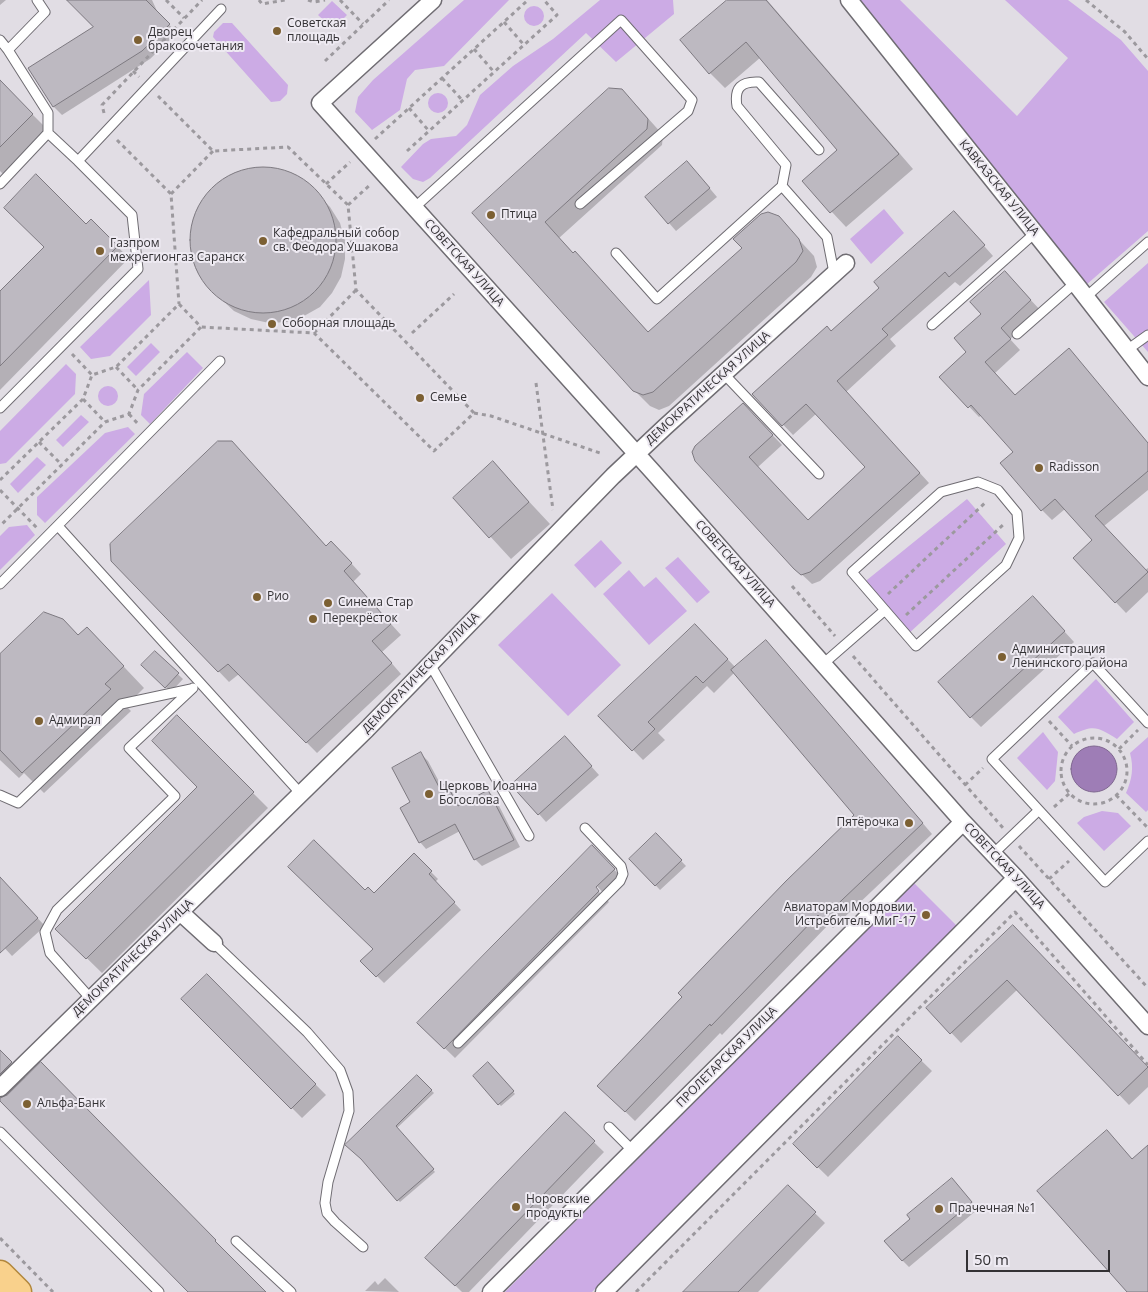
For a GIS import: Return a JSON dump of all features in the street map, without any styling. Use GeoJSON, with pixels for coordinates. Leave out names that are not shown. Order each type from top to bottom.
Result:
{"type":"FeatureCollection","features":[{"type":"Feature","properties":{"kind":"main road"},"geometry":{"type":"LineString","coordinates":[[0,1274],[18,1292]]}},
{"type":"Feature","properties":{"kind":"street","name":"СОВЕТСКАЯ УЛИЦА"},"geometry":{"type":"LineString","coordinates":[[433,0],[320,103],[1148,1026]]}},
{"type":"Feature","properties":{"kind":"street","name":"КАВКАЗСКАЯ УЛИЦА"},"geometry":{"type":"LineString","coordinates":[[849,0],[1148,377]]}},
{"type":"Feature","properties":{"kind":"street","name":"ДЕМОКРАТИЧЕСКАЯ УЛИЦА"},"geometry":{"type":"LineString","coordinates":[[0,1088],[301,794],[636,454],[840,268]]}},
{"type":"Feature","properties":{"kind":"street","name":"ПРОЛЕТАРСКАЯ УЛИЦА"},"geometry":{"type":"LineString","coordinates":[[491,1292],[963,822]]}},
{"type":"Feature","properties":{"kind":"street"},"geometry":{"type":"LineString","coordinates":[[604,1292],[1016,878]]}},
{"type":"Feature","properties":{"kind":"street"},"geometry":{"type":"LineString","coordinates":[[180,912],[214,944]]}},
{"type":"Feature","properties":{"kind":"lane"},"geometry":{"type":"LineString","coordinates":[[8,50],[45,12],[37,0]]}},
{"type":"Feature","properties":{"kind":"lane"},"geometry":{"type":"LineString","coordinates":[[78,161],[222,10]]}},
{"type":"Feature","properties":{"kind":"lane"},"geometry":{"type":"LineString","coordinates":[[414,208],[621,20],[692,100],[688,111],[580,204]]}},
{"type":"Feature","properties":{"kind":"lane"},"geometry":{"type":"LineString","coordinates":[[0,40],[48,113],[48,133],[0,184]]}},
{"type":"Feature","properties":{"kind":"lane"},"geometry":{"type":"LineString","coordinates":[[616,253],[657,299],[782,186],[786,165],[737,106],[735,97],[740,87],[748,81],[759,82],[819,150]]}},
{"type":"Feature","properties":{"kind":"lane"},"geometry":{"type":"LineString","coordinates":[[0,408],[138,269],[132,215],[48,133]]}},
{"type":"Feature","properties":{"kind":"lane"},"geometry":{"type":"LineString","coordinates":[[782,186],[828,237],[840,268]]}},
{"type":"Feature","properties":{"kind":"lane"},"geometry":{"type":"LineString","coordinates":[[932,325],[1035,233]]}},
{"type":"Feature","properties":{"kind":"lane"},"geometry":{"type":"LineString","coordinates":[[1086,297],[1148,242]]}},
{"type":"Feature","properties":{"kind":"lane"},"geometry":{"type":"LineString","coordinates":[[1017,334],[1075,283]]}},
{"type":"Feature","properties":{"kind":"lane"},"geometry":{"type":"LineString","coordinates":[[1127,350],[1148,335]]}},
{"type":"Feature","properties":{"kind":"lane"},"geometry":{"type":"LineString","coordinates":[[0,584],[220,362]]}},
{"type":"Feature","properties":{"kind":"lane"},"geometry":{"type":"LineString","coordinates":[[724,374],[819,474]]}},
{"type":"Feature","properties":{"kind":"lane"},"geometry":{"type":"LineString","coordinates":[[978,482],[998,490],[1017,512],[1019,538],[1006,565],[916,646],[852,572],[941,492],[978,482]]}},
{"type":"Feature","properties":{"kind":"lane"},"geometry":{"type":"LineString","coordinates":[[58,526],[301,794]]}},
{"type":"Feature","properties":{"kind":"lane"},"geometry":{"type":"LineString","coordinates":[[823,664],[844,646],[882,607]]}},
{"type":"Feature","properties":{"kind":"lane"},"geometry":{"type":"LineString","coordinates":[[1148,722],[1093,663],[992,759],[1105,882],[1148,842]]}},
{"type":"Feature","properties":{"kind":"lane"},"geometry":{"type":"LineString","coordinates":[[430,664],[529,836]]}},
{"type":"Feature","properties":{"kind":"lane"},"geometry":{"type":"LineString","coordinates":[[0,795],[18,803],[121,704],[193,688],[214,698]]}},
{"type":"Feature","properties":{"kind":"lane"},"geometry":{"type":"LineString","coordinates":[[91,999],[50,953],[45,932],[57,910],[175,796],[129,748],[193,688]]}},
{"type":"Feature","properties":{"kind":"lane"},"geometry":{"type":"LineString","coordinates":[[993,854],[1042,813]]}},
{"type":"Feature","properties":{"kind":"lane"},"geometry":{"type":"LineString","coordinates":[[458,1043],[620,881],[624,874],[621,866],[585,828]]}},
{"type":"Feature","properties":{"kind":"lane"},"geometry":{"type":"LineString","coordinates":[[214,944],[307,1032],[340,1070],[348,1092],[349,1111],[328,1182],[325,1203],[328,1212],[335,1222],[363,1247]]}},
{"type":"Feature","properties":{"kind":"lane"},"geometry":{"type":"LineString","coordinates":[[609,1127],[633,1151]]}},
{"type":"Feature","properties":{"kind":"lane"},"geometry":{"type":"LineString","coordinates":[[0,1132],[159,1292]]}},
{"type":"Feature","properties":{"kind":"lane"},"geometry":{"type":"LineString","coordinates":[[236,1241],[291,1292]]}},
{"type":"Feature","properties":{"kind":"path"},"geometry":{"type":"LineString","coordinates":[[166,0],[184,18]]}},
{"type":"Feature","properties":{"kind":"path"},"geometry":{"type":"LineString","coordinates":[[202,0],[102,105],[107,130],[171,194],[179,304],[202,327],[314,333],[434,452],[474,413]]}},
{"type":"Feature","properties":{"kind":"path"},"geometry":{"type":"LineString","coordinates":[[258,0],[262,4],[285,0]]}},
{"type":"Feature","properties":{"kind":"path"},"geometry":{"type":"LineString","coordinates":[[308,0],[314,2],[325,0]]}},
{"type":"Feature","properties":{"kind":"path"},"geometry":{"type":"LineString","coordinates":[[340,0],[363,24]]}},
{"type":"Feature","properties":{"kind":"path"},"geometry":{"type":"LineString","coordinates":[[383,0],[384,5]]}},
{"type":"Feature","properties":{"kind":"path"},"geometry":{"type":"LineString","coordinates":[[325,61],[389,0]]}},
{"type":"Feature","properties":{"kind":"path"},"geometry":{"type":"LineString","coordinates":[[326,184],[528,0]]}},
{"type":"Feature","properties":{"kind":"path"},"geometry":{"type":"LineString","coordinates":[[407,151],[557,14],[544,0]]}},
{"type":"Feature","properties":{"kind":"path"},"geometry":{"type":"LineString","coordinates":[[1086,0],[1125,32],[1148,59]]}},
{"type":"Feature","properties":{"kind":"path"},"geometry":{"type":"LineString","coordinates":[[504,22],[524,44]]}},
{"type":"Feature","properties":{"kind":"path"},"geometry":{"type":"LineString","coordinates":[[474,49],[494,72]]}},
{"type":"Feature","properties":{"kind":"path"},"geometry":{"type":"LineString","coordinates":[[133,71],[213,151]]}},
{"type":"Feature","properties":{"kind":"path"},"geometry":{"type":"LineString","coordinates":[[442,78],[463,101]]}},
{"type":"Feature","properties":{"kind":"path"},"geometry":{"type":"LineString","coordinates":[[409,108],[429,131]]}},
{"type":"Feature","properties":{"kind":"path"},"geometry":{"type":"LineString","coordinates":[[171,194],[213,151],[288,146],[348,206],[356,290],[474,413],[491,416],[600,453]]}},
{"type":"Feature","properties":{"kind":"path"},"geometry":{"type":"LineString","coordinates":[[348,206],[371,184]]}},
{"type":"Feature","properties":{"kind":"path"},"geometry":{"type":"LineString","coordinates":[[314,333],[356,290]]}},
{"type":"Feature","properties":{"kind":"path"},"geometry":{"type":"LineString","coordinates":[[412,333],[454,294]]}},
{"type":"Feature","properties":{"kind":"path"},"geometry":{"type":"LineString","coordinates":[[0,480],[82,399],[92,375],[116,367],[179,304]]}},
{"type":"Feature","properties":{"kind":"path"},"geometry":{"type":"LineString","coordinates":[[0,526],[105,422],[129,414],[138,390],[202,327]]}},
{"type":"Feature","properties":{"kind":"path"},"geometry":{"type":"LineString","coordinates":[[63,345],[92,375]]}},
{"type":"Feature","properties":{"kind":"path"},"geometry":{"type":"LineString","coordinates":[[116,367],[138,390]]}},
{"type":"Feature","properties":{"kind":"path"},"geometry":{"type":"LineString","coordinates":[[536,383],[553,510]]}},
{"type":"Feature","properties":{"kind":"path"},"geometry":{"type":"LineString","coordinates":[[82,399],[105,422]]}},
{"type":"Feature","properties":{"kind":"path"},"geometry":{"type":"LineString","coordinates":[[39,442],[62,465]]}},
{"type":"Feature","properties":{"kind":"path"},"geometry":{"type":"LineString","coordinates":[[0,490],[46,537]]}},
{"type":"Feature","properties":{"kind":"path"},"geometry":{"type":"LineString","coordinates":[[882,607],[998,490]]}},
{"type":"Feature","properties":{"kind":"path"},"geometry":{"type":"LineString","coordinates":[[896,624],[1017,512]]}},
{"type":"Feature","properties":{"kind":"path"},"geometry":{"type":"LineString","coordinates":[[792,586],[1011,837],[1148,988]]}},
{"type":"Feature","properties":{"kind":"path"},"geometry":{"type":"LineString","coordinates":[[1040,712],[1072,746]]}},
{"type":"Feature","properties":{"kind":"path"},"geometry":{"type":"LineString","coordinates":[[1119,749],[1148,722]]}},
{"type":"Feature","properties":{"kind":"path"},"geometry":{"type":"LineString","coordinates":[[1096,738],[1108,741],[1119,749],[1125,760],[1127,773],[1124,785],[1116,795],[1106,802],[1093,804],[1081,801],[1070,793],[1063,782],[1061,769],[1064,757],[1072,746],[1083,740],[1096,738]]}},
{"type":"Feature","properties":{"kind":"path"},"geometry":{"type":"LineString","coordinates":[[965,785],[992,759]]}},
{"type":"Feature","properties":{"kind":"path"},"geometry":{"type":"LineString","coordinates":[[1042,813],[1070,793]]}},
{"type":"Feature","properties":{"kind":"path"},"geometry":{"type":"LineString","coordinates":[[1116,795],[1148,829]]}},
{"type":"Feature","properties":{"kind":"path"},"geometry":{"type":"LineString","coordinates":[[1049,879],[1078,853]]}},
{"type":"Feature","properties":{"kind":"path"},"geometry":{"type":"LineString","coordinates":[[636,1292],[1015,912],[1148,1065]]}},
{"type":"Feature","properties":{"kind":"path"},"geometry":{"type":"LineString","coordinates":[[0,1238],[53,1292]]}},
{"type":"Feature","properties":{"kind":"shaded area"},"geometry":{"type":"Polygon","coordinates":[[[464,0],[509,0],[444,66],[415,70],[407,79],[400,110],[372,130],[355,112],[358,97],[373,80],[464,0]]]}},
{"type":"Feature","properties":{"kind":"shaded area"},"geometry":{"type":"Polygon","coordinates":[[[600,0],[673,0],[674,14],[616,62],[586,33],[430,178],[423,182],[413,179],[401,167],[423,144],[431,139],[456,136],[467,125],[480,95],[513,66],[553,39],[600,0]]]}},
{"type":"Feature","properties":{"kind":"shaded area"},"geometry":{"type":"Polygon","coordinates":[[[860,0],[900,0],[1017,116],[1068,58],[1005,0],[1068,0],[1121,40],[1148,71],[1148,231],[1086,285],[860,0]]]}},
{"type":"Feature","properties":{"kind":"shaded area"},"geometry":{"type":"Polygon","coordinates":[[[332,1],[347,15],[333,29],[318,15],[332,1]]]}},
{"type":"Feature","properties":{"kind":"shaded area"},"geometry":{"type":"Polygon","coordinates":[[[530,6],[538,6],[544,12],[544,20],[538,26],[530,26],[524,20],[524,12],[530,6]]]}},
{"type":"Feature","properties":{"kind":"shaded area"},"geometry":{"type":"Polygon","coordinates":[[[223,23],[232,23],[288,85],[287,94],[280,101],[271,102],[213,37],[214,32],[223,23]]]}},
{"type":"Feature","properties":{"kind":"shaded area"},"geometry":{"type":"Polygon","coordinates":[[[434,93],[442,93],[448,99],[448,107],[442,113],[434,113],[428,107],[428,99],[434,93]]]}},
{"type":"Feature","properties":{"kind":"shaded area"},"geometry":{"type":"Polygon","coordinates":[[[884,209],[904,233],[871,264],[850,239],[884,209]]]}},
{"type":"Feature","properties":{"kind":"shaded area"},"geometry":{"type":"Polygon","coordinates":[[[1148,263],[1148,352],[1104,302],[1148,263]]]}},
{"type":"Feature","properties":{"kind":"shaded area"},"geometry":{"type":"Polygon","coordinates":[[[149,280],[151,315],[110,356],[91,359],[80,347],[149,280]]]}},
{"type":"Feature","properties":{"kind":"shaded area"},"geometry":{"type":"Polygon","coordinates":[[[151,343],[160,352],[136,376],[127,367],[151,343]]]}},
{"type":"Feature","properties":{"kind":"shaded area"},"geometry":{"type":"Polygon","coordinates":[[[187,352],[203,368],[150,424],[141,415],[144,394],[187,352]]]}},
{"type":"Feature","properties":{"kind":"shaded area"},"geometry":{"type":"Polygon","coordinates":[[[66,364],[76,374],[75,394],[6,463],[0,464],[0,431],[66,364]]]}},
{"type":"Feature","properties":{"kind":"shaded area"},"geometry":{"type":"Polygon","coordinates":[[[104,386],[112,386],[118,392],[118,400],[112,406],[104,406],[98,400],[98,392],[104,386]]]}},
{"type":"Feature","properties":{"kind":"shaded area"},"geometry":{"type":"Polygon","coordinates":[[[81,415],[89,422],[63,447],[56,440],[81,415]]]}},
{"type":"Feature","properties":{"kind":"shaded area"},"geometry":{"type":"Polygon","coordinates":[[[128,427],[135,434],[45,523],[37,515],[37,497],[105,433],[128,427]]]}},
{"type":"Feature","properties":{"kind":"shaded area"},"geometry":{"type":"Polygon","coordinates":[[[37,457],[46,465],[18,493],[10,484],[37,457]]]}},
{"type":"Feature","properties":{"kind":"shaded area"},"geometry":{"type":"Polygon","coordinates":[[[967,499],[1006,544],[907,635],[862,584],[967,499]]]}},
{"type":"Feature","properties":{"kind":"shaded area"},"geometry":{"type":"Polygon","coordinates":[[[27,525],[35,535],[0,570],[0,536],[9,527],[27,525]]]}},
{"type":"Feature","properties":{"kind":"shaded area"},"geometry":{"type":"Polygon","coordinates":[[[601,540],[622,563],[595,588],[574,565],[601,540]]]}},
{"type":"Feature","properties":{"kind":"shaded area"},"geometry":{"type":"Polygon","coordinates":[[[678,557],[710,592],[697,603],[665,568],[678,557]]]}},
{"type":"Feature","properties":{"kind":"shaded area"},"geometry":{"type":"Polygon","coordinates":[[[629,570],[644,587],[656,577],[687,611],[649,645],[603,594],[629,570]]]}},
{"type":"Feature","properties":{"kind":"shaded area"},"geometry":{"type":"Polygon","coordinates":[[[552,593],[621,665],[568,716],[498,645],[552,593]]]}},
{"type":"Feature","properties":{"kind":"shaded area"},"geometry":{"type":"Polygon","coordinates":[[[1096,679],[1134,722],[1117,739],[1106,732],[1092,728],[1074,734],[1058,717],[1096,679]]]}},
{"type":"Feature","properties":{"kind":"shaded area"},"geometry":{"type":"Polygon","coordinates":[[[1043,732],[1058,752],[1055,781],[1047,790],[1017,758],[1043,732]]]}},
{"type":"Feature","properties":{"kind":"shaded area"},"geometry":{"type":"Polygon","coordinates":[[[1148,737],[1148,810],[1146,812],[1126,793],[1132,773],[1130,753],[1148,737]]]}},
{"type":"Feature","properties":{"kind":"shaded area"},"geometry":{"type":"Polygon","coordinates":[[[1090,746],[1098,746],[1107,750],[1113,756],[1117,769],[1113,782],[1107,788],[1098,792],[1090,792],[1081,788],[1075,782],[1071,773],[1071,765],[1075,756],[1081,750],[1090,746]]]}},
{"type":"Feature","properties":{"kind":"shaded area"},"geometry":{"type":"Polygon","coordinates":[[[1102,811],[1118,813],[1131,826],[1104,851],[1077,823],[1084,817],[1102,811]]]}},
{"type":"Feature","properties":{"kind":"shaded area"},"geometry":{"type":"Polygon","coordinates":[[[914,883],[958,927],[592,1292],[505,1292],[914,883]]]}},
{"type":"Feature","properties":{"kind":"building"},"geometry":{"type":"Polygon","coordinates":[[[67,0],[146,0],[170,24],[142,51],[53,107],[28,68],[93,27],[67,0]]]}},
{"type":"Feature","properties":{"kind":"building"},"geometry":{"type":"Polygon","coordinates":[[[727,0],[766,0],[899,154],[830,213],[802,181],[837,150],[746,42],[709,74],[680,40],[727,0]]]}},
{"type":"Feature","properties":{"kind":"building"},"geometry":{"type":"Polygon","coordinates":[[[0,80],[33,114],[0,147],[0,80]]]}},
{"type":"Feature","properties":{"kind":"building"},"geometry":{"type":"Polygon","coordinates":[[[609,88],[622,89],[648,119],[647,129],[545,222],[573,253],[575,251],[648,332],[742,248],[733,239],[761,214],[768,212],[779,216],[799,239],[803,251],[796,262],[653,392],[643,395],[633,391],[472,213],[609,88]]]}},
{"type":"Feature","properties":{"kind":"building"},"geometry":{"type":"Polygon","coordinates":[[[687,161],[710,188],[668,224],[645,197],[687,161]]]}},
{"type":"Feature","properties":{"kind":"building","name":"Кафедральный собор св. Феодора Ушакова"},"geometry":{"type":"Polygon","coordinates":[[[263,167],[291,173],[314,189],[330,212],[336,240],[330,268],[314,291],[291,307],[263,313],[235,307],[212,291],[196,268],[190,240],[196,212],[212,189],[235,173],[263,167]]]}},
{"type":"Feature","properties":{"kind":"building"},"geometry":{"type":"Polygon","coordinates":[[[36,174],[86,224],[91,219],[118,246],[0,366],[0,291],[44,247],[4,208],[36,174]]]}},
{"type":"Feature","properties":{"kind":"building"},"geometry":{"type":"Polygon","coordinates":[[[954,211],[985,245],[949,277],[945,272],[882,329],[888,335],[837,381],[920,473],[810,572],[801,575],[695,461],[692,452],[695,446],[743,403],[773,435],[749,457],[808,520],[865,467],[806,404],[782,426],[752,394],[827,326],[831,331],[879,288],[874,282],[954,211]]]}},
{"type":"Feature","properties":{"kind":"building"},"geometry":{"type":"Polygon","coordinates":[[[1005,271],[1031,300],[1001,328],[1011,339],[985,362],[1015,395],[1069,348],[1148,443],[1148,471],[1095,516],[1148,572],[1115,603],[1073,558],[1092,540],[1055,499],[1041,511],[1000,463],[1013,452],[971,405],[968,408],[939,377],[966,352],[954,338],[981,314],[970,302],[1005,271]]]}},
{"type":"Feature","properties":{"kind":"building","name":"Рио"},"geometry":{"type":"Polygon","coordinates":[[[218,441],[232,441],[326,546],[331,541],[352,563],[344,571],[391,624],[372,641],[392,663],[306,743],[228,664],[218,672],[111,561],[110,544],[218,441]]]}},
{"type":"Feature","properties":{"kind":"building"},"geometry":{"type":"Polygon","coordinates":[[[493,461],[529,502],[489,538],[453,498],[493,461]]]}},
{"type":"Feature","properties":{"kind":"building","name":"Администрация Ленинского района"},"geometry":{"type":"Polygon","coordinates":[[[1033,596],[1065,631],[970,718],[938,682],[1033,596]]]}},
{"type":"Feature","properties":{"kind":"building","name":"Адмирал"},"geometry":{"type":"Polygon","coordinates":[[[44,612],[63,619],[78,635],[87,627],[124,666],[105,684],[111,689],[22,773],[0,750],[0,654],[44,612]]]}},
{"type":"Feature","properties":{"kind":"building"},"geometry":{"type":"Polygon","coordinates":[[[695,624],[728,659],[703,683],[696,676],[648,722],[655,729],[632,751],[598,716],[695,624]]]}},
{"type":"Feature","properties":{"kind":"building"},"geometry":{"type":"Polygon","coordinates":[[[766,640],[923,823],[822,919],[818,915],[625,1112],[597,1086],[682,997],[678,993],[786,881],[854,815],[731,670],[766,640]]]}},
{"type":"Feature","properties":{"kind":"building"},"geometry":{"type":"Polygon","coordinates":[[[155,651],[179,673],[165,688],[141,665],[155,651]]]}},
{"type":"Feature","properties":{"kind":"building"},"geometry":{"type":"Polygon","coordinates":[[[177,715],[254,792],[86,959],[55,929],[197,787],[152,741],[177,715]]]}},
{"type":"Feature","properties":{"kind":"building"},"geometry":{"type":"Polygon","coordinates":[[[565,736],[592,766],[538,815],[511,785],[565,736]]]}},
{"type":"Feature","properties":{"kind":"building"},"geometry":{"type":"Polygon","coordinates":[[[421,752],[439,787],[446,783],[458,806],[488,790],[514,840],[474,860],[455,824],[419,843],[400,808],[410,802],[392,768],[421,752]]]}},
{"type":"Feature","properties":{"kind":"building"},"geometry":{"type":"Polygon","coordinates":[[[656,833],[682,860],[655,886],[629,859],[656,833]]]}},
{"type":"Feature","properties":{"kind":"building"},"geometry":{"type":"Polygon","coordinates":[[[314,840],[365,890],[368,887],[374,893],[414,853],[432,871],[429,874],[455,902],[376,977],[360,961],[373,949],[288,867],[314,840]]]}},
{"type":"Feature","properties":{"kind":"building"},"geometry":{"type":"Polygon","coordinates":[[[592,845],[615,869],[596,887],[599,891],[444,1049],[417,1023],[592,845]]]}},
{"type":"Feature","properties":{"kind":"building"},"geometry":{"type":"Polygon","coordinates":[[[0,877],[38,918],[0,953],[0,877]]]}},
{"type":"Feature","properties":{"kind":"building"},"geometry":{"type":"Polygon","coordinates":[[[1013,925],[1148,1067],[1118,1096],[1007,980],[950,1034],[926,1008],[1013,925]]]}},
{"type":"Feature","properties":{"kind":"building"},"geometry":{"type":"Polygon","coordinates":[[[207,974],[316,1084],[291,1109],[181,999],[207,974]]]}},
{"type":"Feature","properties":{"kind":"building"},"geometry":{"type":"Polygon","coordinates":[[[898,1036],[922,1060],[817,1168],[793,1144],[898,1036]]]}},
{"type":"Feature","properties":{"kind":"building"},"geometry":{"type":"Polygon","coordinates":[[[0,1050],[12,1062],[0,1074],[0,1050]]]}},
{"type":"Feature","properties":{"kind":"building"},"geometry":{"type":"Polygon","coordinates":[[[41,1062],[266,1292],[188,1292],[0,1101],[0,1098],[7,1095],[41,1062]]]}},
{"type":"Feature","properties":{"kind":"building"},"geometry":{"type":"Polygon","coordinates":[[[488,1062],[514,1091],[498,1105],[473,1076],[488,1062]]]}},
{"type":"Feature","properties":{"kind":"building"},"geometry":{"type":"Polygon","coordinates":[[[417,1075],[432,1090],[396,1126],[434,1169],[397,1201],[361,1159],[345,1145],[417,1075]]]}},
{"type":"Feature","properties":{"kind":"building"},"geometry":{"type":"Polygon","coordinates":[[[565,1112],[595,1141],[455,1286],[425,1258],[565,1112]]]}},
{"type":"Feature","properties":{"kind":"building"},"geometry":{"type":"Polygon","coordinates":[[[1107,1130],[1132,1159],[1148,1145],[1148,1292],[1127,1292],[1037,1191],[1107,1130]]]}},
{"type":"Feature","properties":{"kind":"building","name":"Прачечная №1"},"geometry":{"type":"Polygon","coordinates":[[[952,1178],[972,1202],[902,1261],[884,1241],[910,1219],[907,1215],[952,1178]]]}},
{"type":"Feature","properties":{"kind":"building"},"geometry":{"type":"Polygon","coordinates":[[[788,1185],[816,1212],[738,1292],[683,1292],[788,1185]]]}},
{"type":"Feature","properties":{"kind":"place","name":"Советская площадь"},"geometry":{"type":"Point","coordinates":[277,31]}},
{"type":"Feature","properties":{"kind":"place","name":"Дворец бракосочетания"},"geometry":{"type":"Point","coordinates":[138,40]}},
{"type":"Feature","properties":{"kind":"place","name":"Птица"},"geometry":{"type":"Point","coordinates":[491,215]}},
{"type":"Feature","properties":{"kind":"place","name":"Кафедральный собор св. Феодора Ушакова"},"geometry":{"type":"Point","coordinates":[263,241]}},
{"type":"Feature","properties":{"kind":"place","name":"Газпром межрегионгаз Саранск"},"geometry":{"type":"Point","coordinates":[100,251]}},
{"type":"Feature","properties":{"kind":"place","name":"Соборная площадь"},"geometry":{"type":"Point","coordinates":[272,324]}},
{"type":"Feature","properties":{"kind":"place","name":"Семье"},"geometry":{"type":"Point","coordinates":[420,398]}},
{"type":"Feature","properties":{"kind":"place","name":"Radisson"},"geometry":{"type":"Point","coordinates":[1039,468]}},
{"type":"Feature","properties":{"kind":"place","name":"Рио"},"geometry":{"type":"Point","coordinates":[257,597]}},
{"type":"Feature","properties":{"kind":"place","name":"Синема Стар"},"geometry":{"type":"Point","coordinates":[328,603]}},
{"type":"Feature","properties":{"kind":"place","name":"Перекрёсток"},"geometry":{"type":"Point","coordinates":[313,619]}},
{"type":"Feature","properties":{"kind":"place","name":"Администрация Ленинского района"},"geometry":{"type":"Point","coordinates":[1002,657]}},
{"type":"Feature","properties":{"kind":"place","name":"Адмирал"},"geometry":{"type":"Point","coordinates":[39,721]}},
{"type":"Feature","properties":{"kind":"place","name":"Церковь Иоанна Богослова"},"geometry":{"type":"Point","coordinates":[429,794]}},
{"type":"Feature","properties":{"kind":"place","name":"Пятёрочка"},"geometry":{"type":"Point","coordinates":[909,823]}},
{"type":"Feature","properties":{"kind":"place","name":"Авиаторам Мордовии. Истребитель МиГ-17"},"geometry":{"type":"Point","coordinates":[926,915]}},
{"type":"Feature","properties":{"kind":"place","name":"Альфа-Банк"},"geometry":{"type":"Point","coordinates":[27,1104]}},
{"type":"Feature","properties":{"kind":"place","name":"Норовские продукты"},"geometry":{"type":"Point","coordinates":[516,1207]}},
{"type":"Feature","properties":{"kind":"place","name":"Прачечная №1"},"geometry":{"type":"Point","coordinates":[939,1209]}}]}
